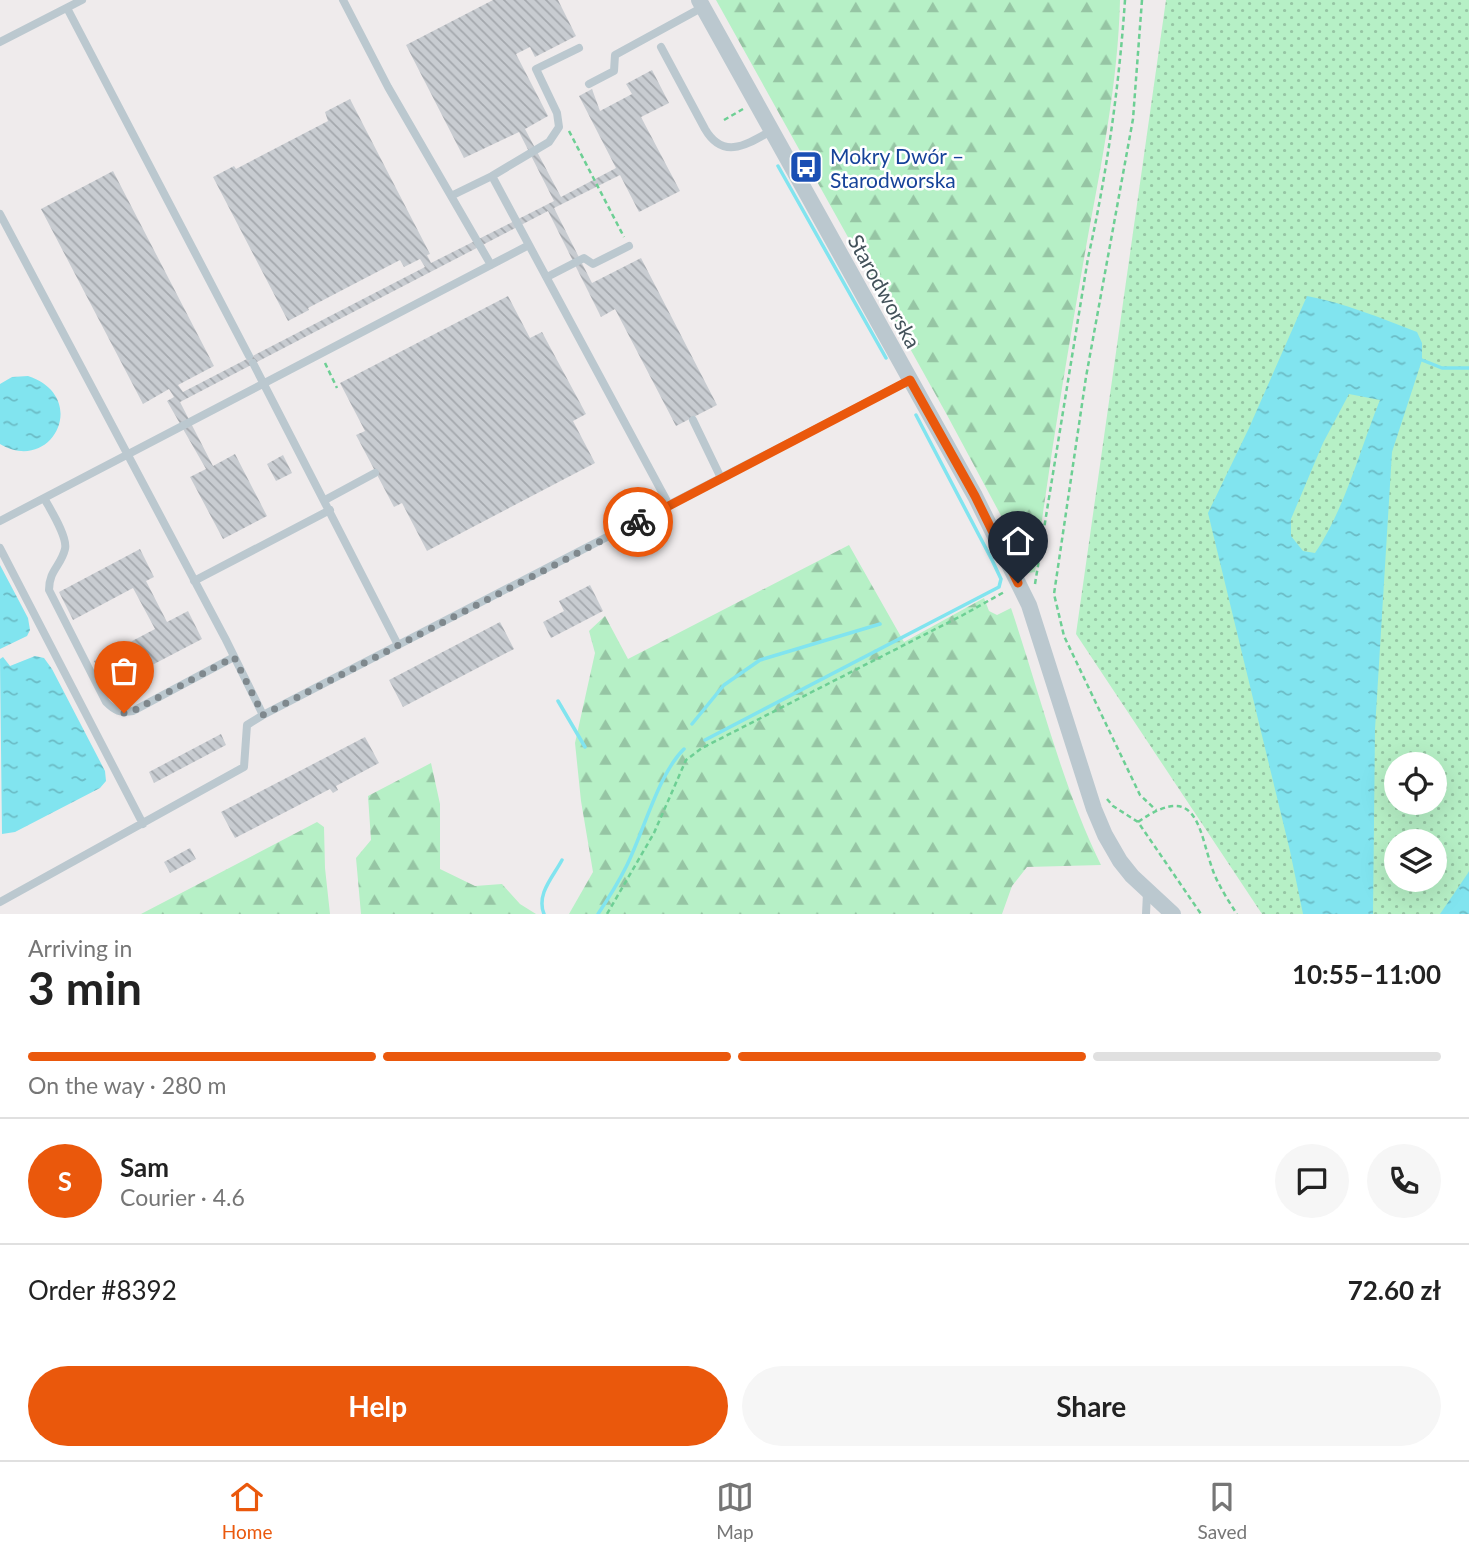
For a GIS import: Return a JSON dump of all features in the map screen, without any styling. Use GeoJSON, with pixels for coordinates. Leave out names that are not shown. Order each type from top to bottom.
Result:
{"type":"FeatureCollection","features":[{"type":"Feature","properties":{"kind":"street","name":"Starodworska"},"geometry":{"type":"LineString","coordinates":[[701,3],[975,496],[1029,604],[1105,835],[1120,861],[1147,892],[1173,914]]}},
{"type":"Feature","properties":{"kind":"lane"},"geometry":{"type":"LineString","coordinates":[[0,42],[82,0]]}},
{"type":"Feature","properties":{"kind":"lane"},"geometry":{"type":"LineString","coordinates":[[344,0],[388,87],[453,195],[491,265]]}},
{"type":"Feature","properties":{"kind":"lane"},"geometry":{"type":"LineString","coordinates":[[589,84],[614,71],[615,55],[701,3]]}},
{"type":"Feature","properties":{"kind":"lane"},"geometry":{"type":"LineString","coordinates":[[66,8],[325,500],[398,645]]}},
{"type":"Feature","properties":{"kind":"lane"},"geometry":{"type":"LineString","coordinates":[[661,47],[710,138],[718,144],[734,148],[771,131]]}},
{"type":"Feature","properties":{"kind":"lane"},"geometry":{"type":"LineString","coordinates":[[453,195],[492,176],[549,142],[559,127],[557,113],[536,69],[579,48]]}},
{"type":"Feature","properties":{"kind":"lane"},"geometry":{"type":"LineString","coordinates":[[492,176],[669,505]]}},
{"type":"Feature","properties":{"kind":"lane"},"geometry":{"type":"LineString","coordinates":[[0,214],[263,715]]}},
{"type":"Feature","properties":{"kind":"lane"},"geometry":{"type":"LineString","coordinates":[[0,521],[530,245]]}},
{"type":"Feature","properties":{"kind":"lane"},"geometry":{"type":"LineString","coordinates":[[547,277],[584,258],[593,264],[629,246]]}},
{"type":"Feature","properties":{"kind":"lane"},"geometry":{"type":"LineString","coordinates":[[0,902],[244,768],[247,725],[263,715],[910,380]]}},
{"type":"Feature","properties":{"kind":"lane"},"geometry":{"type":"LineString","coordinates":[[693,421],[721,478]]}},
{"type":"Feature","properties":{"kind":"lane"},"geometry":{"type":"LineString","coordinates":[[325,500],[375,473]]}},
{"type":"Feature","properties":{"kind":"lane"},"geometry":{"type":"LineString","coordinates":[[44,498],[66,541],[65,551],[49,576],[48,590],[106,702],[115,711],[133,711],[234,657]]}},
{"type":"Feature","properties":{"kind":"lane"},"geometry":{"type":"LineString","coordinates":[[194,581],[330,510]]}},
{"type":"Feature","properties":{"kind":"lane"},"geometry":{"type":"LineString","coordinates":[[0,548],[142,824]]}},
{"type":"Feature","properties":{"kind":"lane"},"geometry":{"type":"LineString","coordinates":[[1146,914],[1147,892]]}},
{"type":"Feature","properties":{"kind":"path"},"geometry":{"type":"LineString","coordinates":[[1029,604],[1034,594],[1115,115],[1125,0]]}},
{"type":"Feature","properties":{"kind":"path"},"geometry":{"type":"LineString","coordinates":[[1142,0],[1133,119],[1086,377],[1054,594],[1064,636],[1140,795],[1156,810]]}},
{"type":"Feature","properties":{"kind":"path"},"geometry":{"type":"LineString","coordinates":[[724,120],[738,112]]}},
{"type":"Feature","properties":{"kind":"path"},"geometry":{"type":"LineString","coordinates":[[559,127],[569,130],[629,246]]}},
{"type":"Feature","properties":{"kind":"path"},"geometry":{"type":"LineString","coordinates":[[320,354],[337,388]]}},
{"type":"Feature","properties":{"kind":"path"},"geometry":{"type":"LineString","coordinates":[[1045,527],[1049,522],[1046,518]]}},
{"type":"Feature","properties":{"kind":"path"},"geometry":{"type":"LineString","coordinates":[[607,914],[653,833],[686,760],[702,748],[963,615],[1018,583]]}},
{"type":"Feature","properties":{"kind":"path"},"geometry":{"type":"LineString","coordinates":[[1088,789],[1095,786],[1113,806],[1138,822],[1201,914]]}},
{"type":"Feature","properties":{"kind":"path"},"geometry":{"type":"LineString","coordinates":[[1138,822],[1156,810],[1179,807],[1195,817],[1201,825],[1216,876],[1237,914]]}},
{"type":"Feature","properties":{"kind":"green space"},"geometry":{"type":"Polygon","coordinates":[[[716,0],[1120,0],[1108,124],[1065,369],[1035,572],[1028,573],[1020,551],[947,415],[716,0]]]}},
{"type":"Feature","properties":{"kind":"green space"},"geometry":{"type":"Polygon","coordinates":[[[1166,0],[1469,0],[1469,914],[1262,914],[1076,634],[1166,0]]]}},
{"type":"Feature","properties":{"kind":"green space"},"geometry":{"type":"Polygon","coordinates":[[[849,545],[904,642],[984,598],[989,611],[997,615],[1011,608],[1074,802],[1101,865],[1027,867],[1012,886],[1002,914],[569,914],[593,872],[575,743],[595,653],[589,631],[605,616],[628,659],[849,545]]]}},
{"type":"Feature","properties":{"kind":"green space"},"geometry":{"type":"Polygon","coordinates":[[[431,763],[440,804],[440,869],[475,886],[502,884],[520,904],[536,914],[361,914],[356,858],[371,840],[368,796],[431,763]]]}},
{"type":"Feature","properties":{"kind":"green space"},"geometry":{"type":"Polygon","coordinates":[[[317,822],[324,827],[330,914],[141,914],[317,822]]]}},
{"type":"Feature","properties":{"kind":"water"},"geometry":{"type":"Polygon","coordinates":[[[1307,296],[1349,307],[1417,332],[1422,343],[1422,360],[1392,452],[1375,729],[1373,914],[1303,914],[1208,513],[1307,296]],[[1349,394],[1323,443],[1291,519],[1291,536],[1303,551],[1315,553],[1326,536],[1380,400],[1349,394]]]}},
{"type":"Feature","properties":{"kind":"water"},"geometry":{"type":"Polygon","coordinates":[[[28,376],[47,386],[58,400],[61,415],[57,430],[48,442],[35,449],[19,451],[0,444],[0,384],[12,377],[28,376]]]}},
{"type":"Feature","properties":{"kind":"water"},"geometry":{"type":"Polygon","coordinates":[[[0,565],[28,618],[30,630],[27,636],[0,649],[0,565]]]}},
{"type":"Feature","properties":{"kind":"water"},"geometry":{"type":"Polygon","coordinates":[[[35,656],[44,658],[52,669],[105,771],[106,781],[100,788],[15,832],[2,834],[0,659],[3,657],[10,666],[35,656]]]}},
{"type":"Feature","properties":{"kind":"water"},"geometry":{"type":"Polygon","coordinates":[[[1469,871],[1469,914],[1440,914],[1468,873],[1469,871]]]}},
{"type":"Feature","properties":{"kind":"building"},"geometry":{"type":"Polygon","coordinates":[[[493,0],[558,0],[576,36],[535,57],[530,47],[516,54],[548,116],[525,129],[561,197],[616,168],[579,96],[592,89],[600,111],[632,94],[626,84],[652,70],[669,103],[641,117],[680,191],[639,212],[620,175],[554,208],[592,283],[641,258],[717,405],[676,426],[615,309],[601,317],[548,211],[180,402],[213,466],[235,454],[267,516],[223,539],[190,477],[206,469],[167,401],[174,397],[169,389],[143,404],[41,209],[113,171],[214,366],[178,385],[183,392],[425,267],[420,259],[404,267],[400,260],[288,321],[213,177],[234,166],[236,169],[328,121],[325,112],[350,99],[430,254],[427,255],[431,263],[554,201],[519,132],[464,158],[406,45],[493,0]]]}},
{"type":"Feature","properties":{"kind":"building"},"geometry":{"type":"Polygon","coordinates":[[[508,296],[530,338],[542,332],[586,414],[573,421],[595,463],[427,551],[402,503],[394,507],[356,435],[365,431],[340,383],[508,296]]]}},
{"type":"Feature","properties":{"kind":"building"},"geometry":{"type":"Polygon","coordinates":[[[283,455],[292,473],[276,481],[267,464],[283,455]]]}},
{"type":"Feature","properties":{"kind":"building"},"geometry":{"type":"Polygon","coordinates":[[[140,549],[154,577],[146,581],[167,622],[188,611],[202,639],[108,688],[94,661],[155,629],[133,588],[73,620],[59,592],[140,549]]]}},
{"type":"Feature","properties":{"kind":"building"},"geometry":{"type":"Polygon","coordinates":[[[590,585],[603,611],[551,638],[543,622],[564,611],[559,601],[590,585]]]}},
{"type":"Feature","properties":{"kind":"building"},"geometry":{"type":"Polygon","coordinates":[[[500,622],[514,649],[403,707],[389,680],[500,622]]]}},
{"type":"Feature","properties":{"kind":"building"},"geometry":{"type":"Polygon","coordinates":[[[221,734],[226,745],[154,783],[149,772],[221,734]]]}},
{"type":"Feature","properties":{"kind":"building"},"geometry":{"type":"Polygon","coordinates":[[[365,737],[379,763],[336,786],[338,790],[333,793],[330,789],[235,838],[221,812],[365,737]]]}},
{"type":"Feature","properties":{"kind":"building"},"geometry":{"type":"Polygon","coordinates":[[[190,848],[196,859],[170,873],[164,862],[190,848]]]}},
{"type":"Feature","properties":{"kind":"waterway"},"geometry":{"type":"LineString","coordinates":[[778,166],[886,358]]}},
{"type":"Feature","properties":{"kind":"waterway"},"geometry":{"type":"LineString","coordinates":[[1422,360],[1442,368],[1469,368]]}},
{"type":"Feature","properties":{"kind":"waterway"},"geometry":{"type":"LineString","coordinates":[[705,740],[999,587],[1001,579],[992,560],[916,415]]}},
{"type":"Feature","properties":{"kind":"waterway"},"geometry":{"type":"LineString","coordinates":[[692,724],[724,685],[760,660],[880,624]]}},
{"type":"Feature","properties":{"kind":"waterway"},"geometry":{"type":"LineString","coordinates":[[558,701],[585,747]]}},
{"type":"Feature","properties":{"kind":"waterway"},"geometry":{"type":"LineString","coordinates":[[598,914],[626,867],[666,773],[684,749]]}},
{"type":"Feature","properties":{"kind":"waterway"},"geometry":{"type":"LineString","coordinates":[[544,914],[544,893],[562,860]]}},
{"type":"Feature","properties":{"kind":"way so far"},"geometry":{"type":"LineString","coordinates":[[124,713],[133,711],[234,657],[263,715],[638,522]]}},
{"type":"Feature","properties":{"kind":"place","name":"Mokry Dwór – Starodworska"},"geometry":{"type":"Point","coordinates":[806,167]}},
{"type":"Feature","properties":{"kind":"route"},"geometry":{"type":"LineString","coordinates":[[638,522],[910,380],[975,496],[1018,583]]}}]}
